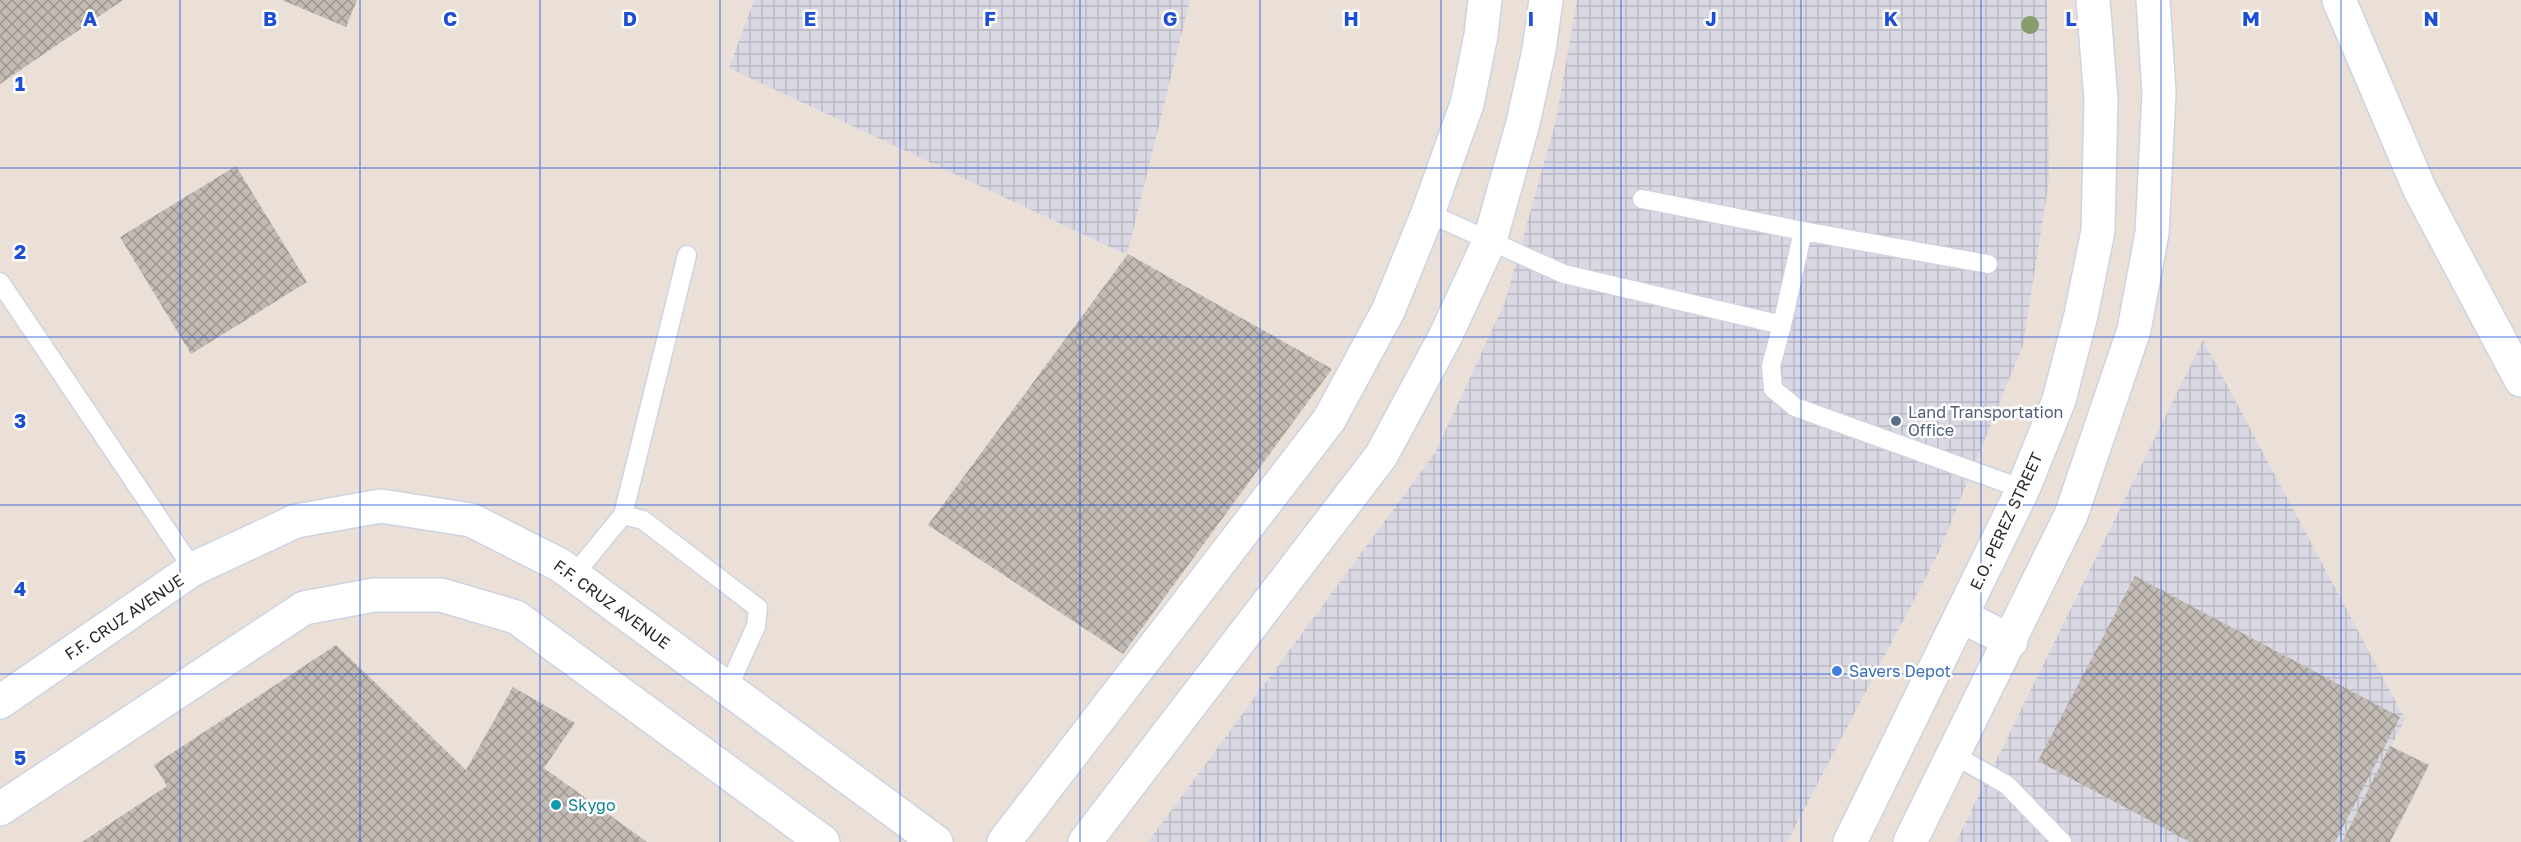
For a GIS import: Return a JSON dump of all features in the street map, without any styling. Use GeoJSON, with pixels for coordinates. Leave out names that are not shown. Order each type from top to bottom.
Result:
{"type":"FeatureCollection","features":[{"type":"Feature","properties":{"kind":"street"},"geometry":{"type":"LineString","coordinates":[[1004,842],[1329,420],[1388,311],[1428,213],[1467,104],[1481,35],[1485,0]]}},
{"type":"Feature","properties":{"kind":"street"},"geometry":{"type":"LineString","coordinates":[[1085,842],[1381,456],[1445,337],[1490,240],[1523,123],[1539,50],[1546,0]]}},
{"type":"Feature","properties":{"kind":"street","name":"E.O. PEREZ STREET"},"geometry":{"type":"LineString","coordinates":[[1850,842],[2023,489],[2059,400],[2081,315],[2098,231],[2101,99],[2093,0]]}},
{"type":"Feature","properties":{"kind":"street"},"geometry":{"type":"LineString","coordinates":[[1910,842],[2011,641],[2071,515],[2134,330],[2152,233],[2158,93],[2153,0]]}},
{"type":"Feature","properties":{"kind":"street"},"geometry":{"type":"LineString","coordinates":[[2339,0],[2420,190],[2521,380]]}},
{"type":"Feature","properties":{"kind":"street","name":"F.F. CRUZ AVENUE"},"geometry":{"type":"LineString","coordinates":[[0,702],[193,569],[296,521],[381,506],[471,520],[560,565],[936,842]]}},
{"type":"Feature","properties":{"kind":"street"},"geometry":{"type":"LineString","coordinates":[[0,809],[304,608],[374,595],[441,595],[516,617],[823,842]]}},
{"type":"Feature","properties":{"kind":"street"},"geometry":{"type":"LineString","coordinates":[[1961,616],[2011,641]]}},
{"type":"Feature","properties":{"kind":"lane"},"geometry":{"type":"LineString","coordinates":[[1642,199],[1988,264]]}},
{"type":"Feature","properties":{"kind":"lane"},"geometry":{"type":"LineString","coordinates":[[1428,213],[1564,274],[1782,325]]}},
{"type":"Feature","properties":{"kind":"lane"},"geometry":{"type":"LineString","coordinates":[[1803,231],[1771,366],[1773,389],[1795,407],[2023,489]]}},
{"type":"Feature","properties":{"kind":"lane"},"geometry":{"type":"LineString","coordinates":[[574,575],[622,515],[687,255]]}},
{"type":"Feature","properties":{"kind":"lane"},"geometry":{"type":"LineString","coordinates":[[0,282],[193,569]]}},
{"type":"Feature","properties":{"kind":"lane"},"geometry":{"type":"LineString","coordinates":[[622,515],[643,520],[758,608],[756,626],[728,688]]}},
{"type":"Feature","properties":{"kind":"lane"},"geometry":{"type":"LineString","coordinates":[[1954,755],[2007,785],[2062,842]]}},
{"type":"Feature","properties":{"kind":"shaded area"},"geometry":{"type":"Polygon","coordinates":[[[754,0],[1190,0],[1127,255],[729,68],[754,0]]]}},
{"type":"Feature","properties":{"kind":"shaded area"},"geometry":{"type":"Polygon","coordinates":[[[1577,0],[2047,0],[2049,181],[2023,345],[1939,552],[1787,842],[1148,842],[1435,453],[1505,302],[1556,120],[1577,0]]]}},
{"type":"Feature","properties":{"kind":"shaded area"},"geometry":{"type":"Polygon","coordinates":[[[2203,340],[2405,719],[2341,842],[1956,842],[2203,340]]]}},
{"type":"Feature","properties":{"kind":"building"},"geometry":{"type":"Polygon","coordinates":[[[0,0],[123,0],[0,84],[0,0]]]}},
{"type":"Feature","properties":{"kind":"building"},"geometry":{"type":"Polygon","coordinates":[[[282,0],[357,0],[346,27],[282,0]]]}},
{"type":"Feature","properties":{"kind":"building"},"geometry":{"type":"Polygon","coordinates":[[[236,166],[307,282],[191,354],[120,237],[236,166]]]}},
{"type":"Feature","properties":{"kind":"building"},"geometry":{"type":"Polygon","coordinates":[[[1128,254],[1332,369],[1123,654],[928,525],[1128,254]]]}},
{"type":"Feature","properties":{"kind":"building"},"geometry":{"type":"Polygon","coordinates":[[[2135,576],[2400,717],[2335,842],[2190,842],[2038,761],[2135,576]]]}},
{"type":"Feature","properties":{"kind":"building"},"geometry":{"type":"Polygon","coordinates":[[[336,645],[466,770],[513,687],[575,723],[544,768],[647,842],[82,842],[167,786],[154,765],[336,645]]]}},
{"type":"Feature","properties":{"kind":"building"},"geometry":{"type":"Polygon","coordinates":[[[2390,746],[2429,765],[2390,842],[2342,842],[2390,746]]]}},
{"type":"Feature","properties":{"kind":"place","name":"Land Transportation Office"},"geometry":{"type":"Point","coordinates":[1896,421]}},
{"type":"Feature","properties":{"kind":"place","name":"Savers Depot"},"geometry":{"type":"Point","coordinates":[1837,671]}},
{"type":"Feature","properties":{"kind":"place","name":"Skygo"},"geometry":{"type":"Point","coordinates":[556,805]}}]}
